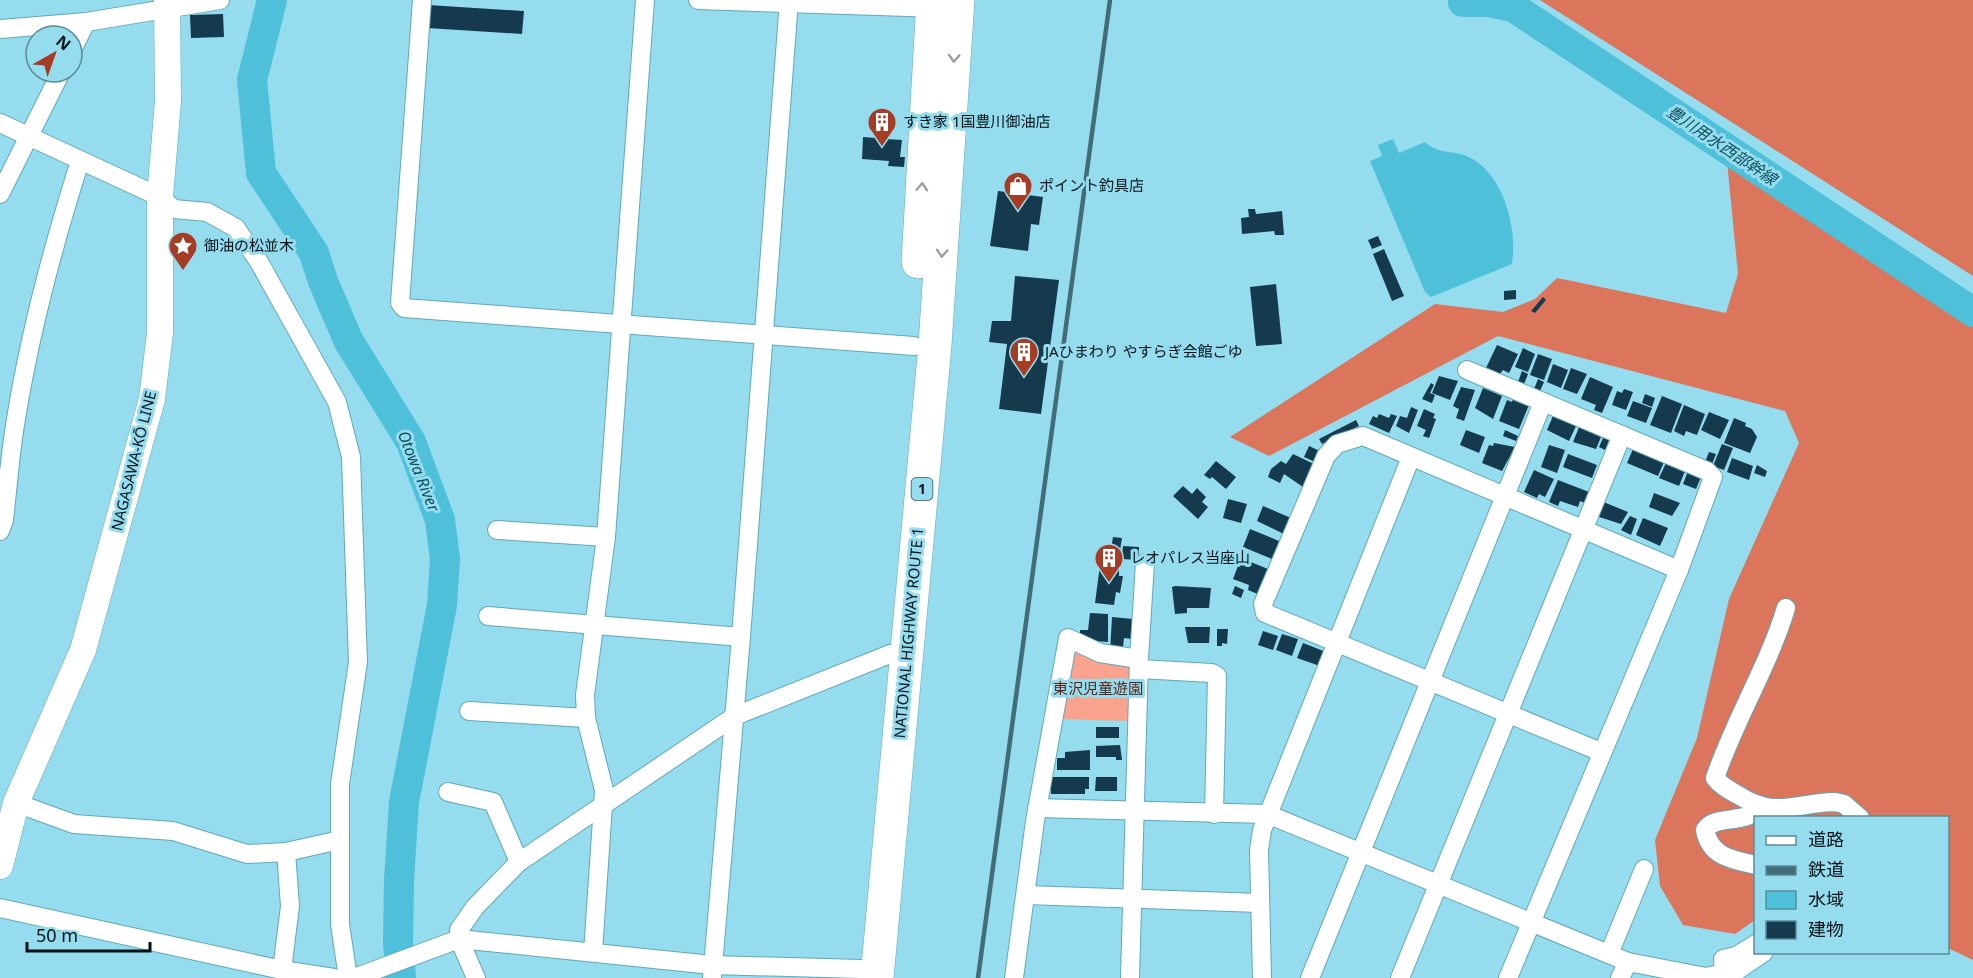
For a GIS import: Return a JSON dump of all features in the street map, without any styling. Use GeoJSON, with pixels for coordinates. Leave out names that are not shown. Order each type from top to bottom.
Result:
{"type":"FeatureCollection","features":[{"type":"Feature","properties":{"kind":"highway","name":"NATIONAL HIGHWAY ROUTE 1"},"geometry":{"type":"LineString","coordinates":[[866,975],[914,346],[945,4]]}},
{"type":"Feature","properties":{"kind":"highway","name":"NATIONAL HIGHWAY ROUTE 1"},"geometry":{"type":"LineString","coordinates":[[866,975],[935,345],[945,4]]}},
{"type":"Feature","properties":{"kind":"main road","name":"NAGASAWA-KŌ LINE"},"geometry":{"type":"LineString","coordinates":[[0,866],[16,803],[83,650],[152,399],[160,333],[160,197],[168,101],[168,4]]}},
{"type":"Feature","properties":{"kind":"street"},"geometry":{"type":"LineString","coordinates":[[0,29],[86,22],[168,4],[220,0]]}},
{"type":"Feature","properties":{"kind":"street"},"geometry":{"type":"LineString","coordinates":[[422,0],[400,303],[404,308],[914,346]]}},
{"type":"Feature","properties":{"kind":"street"},"geometry":{"type":"LineString","coordinates":[[593,952],[604,790],[586,718],[585,695],[606,537],[645,0]]}},
{"type":"Feature","properties":{"kind":"street"},"geometry":{"type":"LineString","coordinates":[[698,0],[945,4]]}},
{"type":"Feature","properties":{"kind":"street"},"geometry":{"type":"LineString","coordinates":[[712,972],[735,716],[789,2]]}},
{"type":"Feature","properties":{"kind":"street"},"geometry":{"type":"LineString","coordinates":[[84,26],[86,22]]}},
{"type":"Feature","properties":{"kind":"street"},"geometry":{"type":"LineString","coordinates":[[0,194],[55,84]]}},
{"type":"Feature","properties":{"kind":"street"},"geometry":{"type":"LineString","coordinates":[[0,123],[160,197],[174,209],[207,212],[236,228],[259,262],[337,402],[351,457],[357,662],[340,784],[339,924],[353,977],[455,939],[593,952],[712,972],[866,975]]}},
{"type":"Feature","properties":{"kind":"street"},"geometry":{"type":"LineString","coordinates":[[0,531],[4,520],[8,416],[56,239],[80,161]]}},
{"type":"Feature","properties":{"kind":"street"},"geometry":{"type":"LineString","coordinates":[[1467,370],[1707,471],[1713,477],[1679,570],[1508,978]]}},
{"type":"Feature","properties":{"kind":"street"},"geometry":{"type":"LineString","coordinates":[[1310,978],[1543,402]]}},
{"type":"Feature","properties":{"kind":"street"},"geometry":{"type":"LineString","coordinates":[[1400,978],[1623,435]]}},
{"type":"Feature","properties":{"kind":"street"},"geometry":{"type":"LineString","coordinates":[[1601,752],[1265,613],[1263,604],[1326,456],[1337,444],[1363,436],[1679,570]]}},
{"type":"Feature","properties":{"kind":"street"},"geometry":{"type":"LineString","coordinates":[[1262,978],[1259,850],[1267,814],[1338,643],[1411,457]]}},
{"type":"Feature","properties":{"kind":"street"},"geometry":{"type":"LineString","coordinates":[[497,530],[606,537]]}},
{"type":"Feature","properties":{"kind":"street"},"geometry":{"type":"LineString","coordinates":[[1130,978],[1139,664],[1145,563]]}},
{"type":"Feature","properties":{"kind":"street"},"geometry":{"type":"LineString","coordinates":[[1786,608],[1774,645],[1753,687],[1715,778],[1724,787],[1759,806],[1775,810],[1808,803],[1841,803],[1850,807],[1858,816]]}},
{"type":"Feature","properties":{"kind":"street"},"geometry":{"type":"LineString","coordinates":[[488,616],[741,637]]}},
{"type":"Feature","properties":{"kind":"street"},"geometry":{"type":"LineString","coordinates":[[1014,978],[1037,808],[1068,638],[1100,653],[1139,664],[1212,673],[1217,676],[1214,814]]}},
{"type":"Feature","properties":{"kind":"street"},"geometry":{"type":"LineString","coordinates":[[455,939],[475,907],[519,862],[735,716],[890,654]]}},
{"type":"Feature","properties":{"kind":"street"},"geometry":{"type":"LineString","coordinates":[[469,711],[586,718]]}},
{"type":"Feature","properties":{"kind":"street"},"geometry":{"type":"LineString","coordinates":[[448,792],[493,802],[519,862]]}},
{"type":"Feature","properties":{"kind":"street"},"geometry":{"type":"LineString","coordinates":[[16,803],[74,824],[172,831],[247,854],[286,852],[340,840]]}},
{"type":"Feature","properties":{"kind":"street"},"geometry":{"type":"LineString","coordinates":[[1754,865],[1724,857],[1712,845],[1705,830],[1712,823],[1751,814],[1759,806]]}},
{"type":"Feature","properties":{"kind":"street"},"geometry":{"type":"LineString","coordinates":[[1037,808],[1267,814],[1530,924],[1609,954],[1624,970],[1706,977],[1738,970],[1761,954]]}},
{"type":"Feature","properties":{"kind":"street"},"geometry":{"type":"LineString","coordinates":[[282,970],[290,906],[286,852]]}},
{"type":"Feature","properties":{"kind":"street"},"geometry":{"type":"LineString","coordinates":[[1609,954],[1644,869]]}},
{"type":"Feature","properties":{"kind":"street"},"geometry":{"type":"LineString","coordinates":[[1026,895],[1260,903]]}},
{"type":"Feature","properties":{"kind":"street"},"geometry":{"type":"LineString","coordinates":[[0,908],[282,970],[334,978]]}},
{"type":"Feature","properties":{"kind":"street"},"geometry":{"type":"LineString","coordinates":[[455,939],[477,978]]}},
{"type":"Feature","properties":{"kind":"street"},"geometry":{"type":"LineString","coordinates":[[1724,974],[1723,959],[1736,956],[1754,945]]}},
{"type":"Feature","properties":{"kind":"green space","name":"東沢児童遊園"},"geometry":{"type":"Polygon","coordinates":[[[1074,644],[1130,662],[1129,721],[1060,719],[1074,644]]]}},
{"type":"Feature","properties":{"kind":"shaded area"},"geometry":{"type":"Polygon","coordinates":[[[1540,0],[1973,0],[1973,276],[1540,0]]]}},
{"type":"Feature","properties":{"kind":"shaded area"},"geometry":{"type":"Polygon","coordinates":[[[1727,161],[1973,313],[1973,960],[1949,948],[1949,816],[1754,816],[1754,921],[1735,934],[1683,925],[1660,886],[1655,840],[1697,738],[1729,599],[1799,443],[1785,411],[1498,336],[1269,456],[1230,437],[1435,304],[1503,312],[1535,299],[1557,278],[1726,313],[1738,274],[1727,161]]]}},
{"type":"Feature","properties":{"kind":"water"},"geometry":{"type":"Polygon","coordinates":[[[1393,139],[1399,153],[1425,142],[1438,150],[1464,155],[1478,162],[1489,173],[1498,186],[1510,217],[1513,234],[1512,264],[1431,297],[1425,292],[1370,161],[1382,156],[1378,145],[1393,139]]]}},
{"type":"Feature","properties":{"kind":"building"},"geometry":{"type":"Polygon","coordinates":[[[428,5],[524,11],[522,34],[427,28],[428,5]]]}},
{"type":"Feature","properties":{"kind":"building"},"geometry":{"type":"Polygon","coordinates":[[[223,14],[224,37],[191,38],[190,15],[223,14]]]}},
{"type":"Feature","properties":{"kind":"building","name":"すき家 1国豊川御油店"},"geometry":{"type":"Polygon","coordinates":[[[877,133],[887,134],[886,139],[902,140],[900,157],[905,157],[904,167],[888,166],[889,161],[862,159],[863,137],[876,138],[877,133]]]}},
{"type":"Feature","properties":{"kind":"building","name":"ポイント釣具店"},"geometry":{"type":"Polygon","coordinates":[[[998,191],[1043,197],[1039,225],[1031,224],[1028,251],[990,246],[998,191]]]}},
{"type":"Feature","properties":{"kind":"building"},"geometry":{"type":"Polygon","coordinates":[[[1248,209],[1255,209],[1256,214],[1282,211],[1284,235],[1275,235],[1274,231],[1242,234],[1241,218],[1249,217],[1248,209]]]}},
{"type":"Feature","properties":{"kind":"building"},"geometry":{"type":"Polygon","coordinates":[[[1378,236],[1382,245],[1372,249],[1368,240],[1378,236]]]}},
{"type":"Feature","properties":{"kind":"building"},"geometry":{"type":"Polygon","coordinates":[[[1384,249],[1404,296],[1392,301],[1373,254],[1384,249]]]}},
{"type":"Feature","properties":{"kind":"building","name":"JAひまわり やすらぎ会館ごゆ"},"geometry":{"type":"Polygon","coordinates":[[[1015,276],[1059,280],[1041,414],[999,409],[1007,344],[989,342],[992,321],[1011,321],[1015,276]]]}},
{"type":"Feature","properties":{"kind":"building"},"geometry":{"type":"Polygon","coordinates":[[[1276,284],[1282,344],[1256,346],[1250,287],[1276,284]]]}},
{"type":"Feature","properties":{"kind":"building"},"geometry":{"type":"Polygon","coordinates":[[[1516,290],[1516,299],[1504,300],[1504,291],[1516,290]]]}},
{"type":"Feature","properties":{"kind":"building"},"geometry":{"type":"Polygon","coordinates":[[[1543,297],[1546,300],[1535,313],[1531,311],[1543,297]]]}},
{"type":"Feature","properties":{"kind":"building"},"geometry":{"type":"Polygon","coordinates":[[[1497,345],[1518,354],[1509,373],[1503,370],[1500,374],[1486,368],[1497,345]]]}},
{"type":"Feature","properties":{"kind":"building"},"geometry":{"type":"Polygon","coordinates":[[[1523,348],[1535,354],[1528,372],[1515,367],[1523,348]]]}},
{"type":"Feature","properties":{"kind":"building"},"geometry":{"type":"Polygon","coordinates":[[[1538,354],[1552,359],[1544,380],[1530,375],[1538,354]]]}},
{"type":"Feature","properties":{"kind":"building"},"geometry":{"type":"Polygon","coordinates":[[[1553,364],[1568,370],[1561,388],[1547,382],[1553,364]]]}},
{"type":"Feature","properties":{"kind":"building"},"geometry":{"type":"Polygon","coordinates":[[[1571,368],[1587,374],[1577,394],[1563,389],[1571,368]]]}},
{"type":"Feature","properties":{"kind":"building"},"geometry":{"type":"Polygon","coordinates":[[[1522,371],[1528,374],[1524,384],[1518,382],[1522,371]]]}},
{"type":"Feature","properties":{"kind":"building"},"geometry":{"type":"Polygon","coordinates":[[[1439,376],[1458,381],[1450,400],[1432,393],[1439,376]]]}},
{"type":"Feature","properties":{"kind":"building"},"geometry":{"type":"Polygon","coordinates":[[[1590,377],[1613,387],[1602,413],[1594,410],[1596,405],[1581,399],[1590,377]]]}},
{"type":"Feature","properties":{"kind":"building"},"geometry":{"type":"Polygon","coordinates":[[[1538,379],[1544,382],[1540,391],[1534,389],[1538,379]]]}},
{"type":"Feature","properties":{"kind":"building"},"geometry":{"type":"Polygon","coordinates":[[[1431,383],[1434,385],[1430,393],[1435,395],[1432,403],[1422,399],[1431,383]]]}},
{"type":"Feature","properties":{"kind":"building"},"geometry":{"type":"Polygon","coordinates":[[[1461,387],[1475,390],[1464,421],[1456,418],[1459,409],[1453,406],[1461,387]]]}},
{"type":"Feature","properties":{"kind":"building"},"geometry":{"type":"Polygon","coordinates":[[[1483,388],[1502,396],[1493,419],[1475,408],[1483,388]]]}},
{"type":"Feature","properties":{"kind":"building"},"geometry":{"type":"Polygon","coordinates":[[[1624,389],[1633,392],[1626,410],[1612,405],[1617,391],[1622,393],[1624,389]]]}},
{"type":"Feature","properties":{"kind":"building"},"geometry":{"type":"Polygon","coordinates":[[[1645,394],[1655,398],[1652,407],[1642,403],[1645,394]]]}},
{"type":"Feature","properties":{"kind":"building"},"geometry":{"type":"Polygon","coordinates":[[[1662,396],[1682,404],[1671,433],[1650,425],[1662,396]]]}},
{"type":"Feature","properties":{"kind":"building"},"geometry":{"type":"Polygon","coordinates":[[[1513,399],[1529,405],[1519,429],[1499,421],[1507,400],[1512,402],[1513,399]]]}},
{"type":"Feature","properties":{"kind":"building"},"geometry":{"type":"Polygon","coordinates":[[[1633,401],[1652,408],[1646,423],[1627,416],[1633,401]]]}},
{"type":"Feature","properties":{"kind":"building"},"geometry":{"type":"Polygon","coordinates":[[[1684,405],[1705,414],[1697,435],[1686,431],[1684,436],[1674,431],[1684,405]]]}},
{"type":"Feature","properties":{"kind":"building"},"geometry":{"type":"Polygon","coordinates":[[[1411,407],[1418,410],[1409,433],[1396,426],[1400,416],[1407,418],[1411,407]]]}},
{"type":"Feature","properties":{"kind":"building"},"geometry":{"type":"Polygon","coordinates":[[[1424,409],[1435,414],[1433,418],[1436,419],[1429,438],[1423,436],[1426,430],[1417,426],[1424,409]]]}},
{"type":"Feature","properties":{"kind":"building"},"geometry":{"type":"Polygon","coordinates":[[[1709,412],[1729,420],[1720,439],[1701,430],[1709,412]]]}},
{"type":"Feature","properties":{"kind":"building"},"geometry":{"type":"Polygon","coordinates":[[[1379,414],[1389,418],[1391,414],[1397,416],[1389,433],[1369,424],[1373,416],[1377,418],[1379,414]]]}},
{"type":"Feature","properties":{"kind":"building"},"geometry":{"type":"Polygon","coordinates":[[[1553,416],[1576,426],[1569,441],[1547,430],[1553,416]]]}},
{"type":"Feature","properties":{"kind":"building"},"geometry":{"type":"Polygon","coordinates":[[[1734,418],[1746,423],[1745,426],[1752,429],[1757,437],[1750,453],[1724,443],[1734,418]]]}},
{"type":"Feature","properties":{"kind":"building"},"geometry":{"type":"Polygon","coordinates":[[[1356,420],[1359,426],[1322,444],[1319,439],[1356,420]]]}},
{"type":"Feature","properties":{"kind":"building"},"geometry":{"type":"Polygon","coordinates":[[[1580,425],[1596,431],[1594,434],[1601,437],[1596,449],[1573,442],[1580,425]]]}},
{"type":"Feature","properties":{"kind":"building"},"geometry":{"type":"Polygon","coordinates":[[[1466,430],[1485,437],[1479,453],[1460,445],[1466,430]]]}},
{"type":"Feature","properties":{"kind":"building"},"geometry":{"type":"Polygon","coordinates":[[[1505,430],[1518,436],[1516,441],[1503,436],[1505,430]]]}},
{"type":"Feature","properties":{"kind":"building"},"geometry":{"type":"Polygon","coordinates":[[[1603,438],[1609,440],[1605,450],[1599,447],[1603,438]]]}},
{"type":"Feature","properties":{"kind":"building"},"geometry":{"type":"Polygon","coordinates":[[[1494,443],[1515,447],[1502,471],[1482,463],[1489,445],[1493,446],[1494,443]]]}},
{"type":"Feature","properties":{"kind":"building"},"geometry":{"type":"Polygon","coordinates":[[[1722,444],[1733,448],[1724,470],[1713,466],[1722,444]]]}},
{"type":"Feature","properties":{"kind":"building"},"geometry":{"type":"Polygon","coordinates":[[[1549,445],[1565,450],[1557,473],[1541,467],[1549,445]]]}},
{"type":"Feature","properties":{"kind":"building"},"geometry":{"type":"Polygon","coordinates":[[[1309,446],[1320,451],[1315,462],[1304,457],[1309,446]]]}},
{"type":"Feature","properties":{"kind":"building"},"geometry":{"type":"Polygon","coordinates":[[[1633,449],[1664,462],[1658,476],[1627,463],[1633,449]]]}},
{"type":"Feature","properties":{"kind":"building"},"geometry":{"type":"Polygon","coordinates":[[[1709,452],[1716,454],[1712,464],[1705,462],[1709,452]]]}},
{"type":"Feature","properties":{"kind":"building"},"geometry":{"type":"Polygon","coordinates":[[[1293,454],[1316,465],[1303,487],[1284,474],[1280,483],[1268,477],[1271,469],[1281,461],[1286,464],[1293,454]]]}},
{"type":"Feature","properties":{"kind":"building"},"geometry":{"type":"Polygon","coordinates":[[[1568,454],[1597,465],[1592,478],[1563,467],[1568,454]]]}},
{"type":"Feature","properties":{"kind":"building"},"geometry":{"type":"Polygon","coordinates":[[[1732,458],[1753,466],[1749,480],[1727,472],[1732,458]]]}},
{"type":"Feature","properties":{"kind":"building"},"geometry":{"type":"Polygon","coordinates":[[[1216,461],[1236,477],[1226,489],[1212,477],[1210,479],[1204,475],[1216,461]]]}},
{"type":"Feature","properties":{"kind":"building"},"geometry":{"type":"Polygon","coordinates":[[[1666,463],[1685,471],[1679,486],[1659,478],[1666,463]]]}},
{"type":"Feature","properties":{"kind":"building"},"geometry":{"type":"Polygon","coordinates":[[[1757,465],[1767,471],[1765,477],[1754,473],[1757,465]]]}},
{"type":"Feature","properties":{"kind":"building"},"geometry":{"type":"Polygon","coordinates":[[[1534,470],[1554,479],[1545,497],[1539,494],[1537,498],[1524,492],[1534,470]]]}},
{"type":"Feature","properties":{"kind":"building"},"geometry":{"type":"Polygon","coordinates":[[[1688,471],[1701,477],[1696,489],[1683,484],[1688,471]]]}},
{"type":"Feature","properties":{"kind":"building"},"geometry":{"type":"Polygon","coordinates":[[[1558,480],[1589,492],[1585,503],[1580,501],[1578,507],[1560,501],[1558,506],[1549,502],[1558,480]]]}},
{"type":"Feature","properties":{"kind":"building"},"geometry":{"type":"Polygon","coordinates":[[[1183,486],[1192,494],[1197,488],[1206,497],[1202,502],[1208,507],[1198,519],[1173,496],[1183,486]]]}},
{"type":"Feature","properties":{"kind":"building"},"geometry":{"type":"Polygon","coordinates":[[[1654,493],[1680,503],[1672,516],[1649,507],[1654,493]]]}},
{"type":"Feature","properties":{"kind":"building"},"geometry":{"type":"Polygon","coordinates":[[[1228,499],[1247,504],[1241,523],[1223,518],[1228,499]]]}},
{"type":"Feature","properties":{"kind":"building"},"geometry":{"type":"Polygon","coordinates":[[[1601,501],[1628,512],[1621,524],[1596,516],[1601,501]]]}},
{"type":"Feature","properties":{"kind":"building"},"geometry":{"type":"Polygon","coordinates":[[[1263,506],[1291,518],[1284,534],[1257,521],[1263,506]]]}},
{"type":"Feature","properties":{"kind":"building"},"geometry":{"type":"Polygon","coordinates":[[[1630,516],[1637,519],[1631,535],[1621,530],[1630,516]]]}},
{"type":"Feature","properties":{"kind":"building"},"geometry":{"type":"Polygon","coordinates":[[[1643,518],[1668,528],[1660,546],[1636,535],[1643,518]]]}},
{"type":"Feature","properties":{"kind":"building"},"geometry":{"type":"Polygon","coordinates":[[[1250,529],[1279,541],[1272,559],[1243,547],[1250,529]]]}},
{"type":"Feature","properties":{"kind":"building"},"geometry":{"type":"Polygon","coordinates":[[[1113,537],[1122,538],[1119,556],[1110,555],[1113,537]]]}},
{"type":"Feature","properties":{"kind":"building"},"geometry":{"type":"Polygon","coordinates":[[[1123,546],[1139,547],[1138,560],[1122,559],[1123,546]]]}},
{"type":"Feature","properties":{"kind":"building"},"geometry":{"type":"Polygon","coordinates":[[[1241,558],[1268,569],[1260,595],[1248,590],[1249,585],[1233,579],[1241,558]]]}},
{"type":"Feature","properties":{"kind":"building","name":"レオパレス当座山"},"geometry":{"type":"Polygon","coordinates":[[[1100,565],[1119,567],[1119,576],[1123,576],[1120,593],[1116,592],[1114,605],[1095,603],[1100,565]]]}},
{"type":"Feature","properties":{"kind":"building"},"geometry":{"type":"Polygon","coordinates":[[[1235,586],[1244,590],[1241,598],[1232,594],[1235,586]]]}},
{"type":"Feature","properties":{"kind":"building"},"geometry":{"type":"Polygon","coordinates":[[[1172,587],[1211,588],[1209,608],[1187,608],[1187,613],[1175,614],[1172,587]]]}},
{"type":"Feature","properties":{"kind":"building"},"geometry":{"type":"Polygon","coordinates":[[[1090,613],[1108,614],[1108,642],[1080,640],[1080,630],[1088,630],[1090,613]]]}},
{"type":"Feature","properties":{"kind":"building"},"geometry":{"type":"Polygon","coordinates":[[[1112,617],[1133,619],[1132,639],[1124,638],[1123,647],[1110,652],[1112,617]]]}},
{"type":"Feature","properties":{"kind":"building"},"geometry":{"type":"Polygon","coordinates":[[[1185,627],[1210,627],[1209,643],[1188,643],[1185,627]]]}},
{"type":"Feature","properties":{"kind":"building"},"geometry":{"type":"Polygon","coordinates":[[[1217,629],[1228,629],[1227,644],[1222,643],[1222,646],[1217,646],[1217,629]]]}},
{"type":"Feature","properties":{"kind":"building"},"geometry":{"type":"Polygon","coordinates":[[[1263,631],[1278,636],[1273,650],[1258,645],[1263,631]]]}},
{"type":"Feature","properties":{"kind":"building"},"geometry":{"type":"Polygon","coordinates":[[[1282,634],[1298,639],[1292,656],[1276,650],[1282,634]]]}},
{"type":"Feature","properties":{"kind":"building"},"geometry":{"type":"Polygon","coordinates":[[[1303,643],[1326,652],[1320,666],[1297,658],[1303,643]]]}},
{"type":"Feature","properties":{"kind":"building"},"geometry":{"type":"Polygon","coordinates":[[[1096,727],[1119,727],[1119,738],[1096,738],[1096,727]]]}},
{"type":"Feature","properties":{"kind":"building"},"geometry":{"type":"Polygon","coordinates":[[[1120,745],[1122,760],[1116,760],[1116,757],[1096,757],[1096,746],[1120,745]]]}},
{"type":"Feature","properties":{"kind":"building"},"geometry":{"type":"Polygon","coordinates":[[[1090,750],[1090,770],[1057,770],[1057,758],[1065,758],[1065,752],[1090,750]]]}},
{"type":"Feature","properties":{"kind":"building"},"geometry":{"type":"Polygon","coordinates":[[[1051,777],[1089,777],[1089,789],[1085,789],[1085,794],[1051,794],[1051,777]]]}},
{"type":"Feature","properties":{"kind":"building"},"geometry":{"type":"Polygon","coordinates":[[[1096,777],[1117,777],[1117,791],[1095,791],[1096,777]]]}},
{"type":"Feature","properties":{"kind":"waterway","name":"Otowa River"},"geometry":{"type":"LineString","coordinates":[[272,0],[252,80],[261,173],[314,253],[323,281],[348,340],[411,442],[440,520],[445,559],[442,605],[404,802],[399,880],[398,943],[401,978]]}},
{"type":"Feature","properties":{"kind":"waterway","name":"豊川用水西部幹線"},"geometry":{"type":"LineString","coordinates":[[1463,2],[1488,2],[1513,7],[1973,312]]}},
{"type":"Feature","properties":{"kind":"railway"},"geometry":{"type":"LineString","coordinates":[[978,978],[1110,0]]}},
{"type":"Feature","properties":{"kind":"place","name":"すき家 1国豊川御油店"},"geometry":{"type":"Point","coordinates":[882,148]}},
{"type":"Feature","properties":{"kind":"place","name":"ポイント釣具店"},"geometry":{"type":"Point","coordinates":[1018,212]}},
{"type":"Feature","properties":{"kind":"place","name":"御油の松並木"},"geometry":{"type":"Point","coordinates":[183,272]}},
{"type":"Feature","properties":{"kind":"place","name":"JAひまわり やすらぎ会館ごゆ"},"geometry":{"type":"Point","coordinates":[1024,378]}},
{"type":"Feature","properties":{"kind":"place","name":"レオパレス当座山"},"geometry":{"type":"Point","coordinates":[1109,584]}}]}
